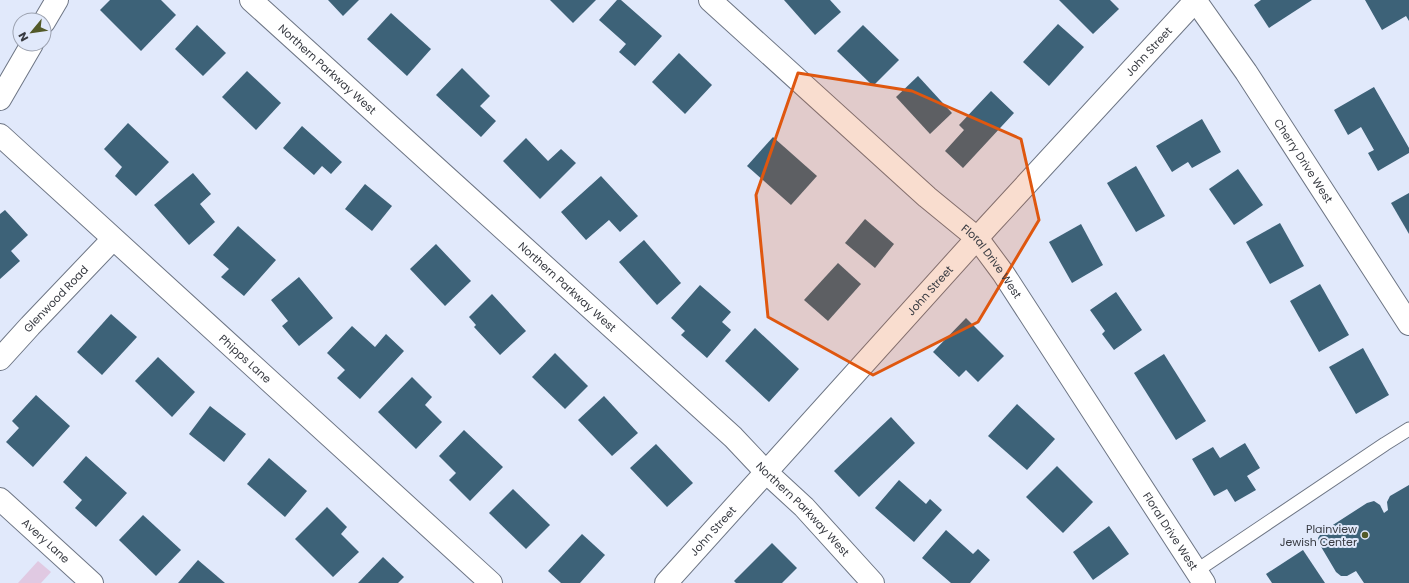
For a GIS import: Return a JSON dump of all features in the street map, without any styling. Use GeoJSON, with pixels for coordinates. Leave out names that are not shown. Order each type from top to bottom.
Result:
{"type":"FeatureCollection","features":[{"type":"Feature","properties":{"kind":"street"},"geometry":{"type":"LineString","coordinates":[[50,12],[57,0]]}},
{"type":"Feature","properties":{"kind":"street","name":"Northern Parkway West"},"geometry":{"type":"LineString","coordinates":[[252,0],[732,437],[766,472],[804,507],[873,583]]}},
{"type":"Feature","properties":{"kind":"street","name":"Floral Drive West"},"geometry":{"type":"LineString","coordinates":[[710,0],[927,197],[977,238],[1003,273],[1200,577]]}},
{"type":"Feature","properties":{"kind":"street","name":"John Street"},"geometry":{"type":"LineString","coordinates":[[666,583],[977,238],[1196,0]]}},
{"type":"Feature","properties":{"kind":"street","name":"Cherry Drive West"},"geometry":{"type":"LineString","coordinates":[[1196,0],[1246,72],[1409,324]]}},
{"type":"Feature","properties":{"kind":"street"},"geometry":{"type":"LineString","coordinates":[[0,99],[27,52]]}},
{"type":"Feature","properties":{"kind":"street","name":"Phipps Lane"},"geometry":{"type":"LineString","coordinates":[[0,135],[491,583]]}},
{"type":"Feature","properties":{"kind":"street","name":"Glenwood Road"},"geometry":{"type":"LineString","coordinates":[[0,359],[113,239]]}},
{"type":"Feature","properties":{"kind":"street","name":"Avery Lane"},"geometry":{"type":"LineString","coordinates":[[0,498],[92,583]]}},
{"type":"Feature","properties":{"kind":"lane"},"geometry":{"type":"LineString","coordinates":[[1200,577],[1385,444],[1409,430]]}},
{"type":"Feature","properties":{"kind":"highlighted area"},"geometry":{"type":"Polygon","coordinates":[[[798,73],[912,91],[1021,139],[1039,220],[978,322],[873,375],[768,317],[756,195],[798,73]]]}},
{"type":"Feature","properties":{"kind":"shaded area"},"geometry":{"type":"Polygon","coordinates":[[[38,561],[51,572],[41,583],[18,583],[38,561]]]}},
{"type":"Feature","properties":{"kind":"building"},"geometry":{"type":"Polygon","coordinates":[[[110,0],[161,0],[176,15],[141,51],[100,10],[110,0]]]}},
{"type":"Feature","properties":{"kind":"building"},"geometry":{"type":"Polygon","coordinates":[[[328,0],[359,0],[343,16],[328,0]]]}},
{"type":"Feature","properties":{"kind":"building"},"geometry":{"type":"Polygon","coordinates":[[[550,0],[596,0],[573,23],[550,0]]]}},
{"type":"Feature","properties":{"kind":"building"},"geometry":{"type":"Polygon","coordinates":[[[617,0],[621,0],[662,36],[635,66],[619,52],[626,44],[599,20],[617,0]]]}},
{"type":"Feature","properties":{"kind":"building"},"geometry":{"type":"Polygon","coordinates":[[[784,0],[830,0],[841,12],[815,35],[784,0]]]}},
{"type":"Feature","properties":{"kind":"building"},"geometry":{"type":"Polygon","coordinates":[[[1059,0],[1110,0],[1119,9],[1093,34],[1059,0]]]}},
{"type":"Feature","properties":{"kind":"building"},"geometry":{"type":"Polygon","coordinates":[[[1261,0],[1312,0],[1269,28],[1254,5],[1261,0]]]}},
{"type":"Feature","properties":{"kind":"building"},"geometry":{"type":"Polygon","coordinates":[[[1365,0],[1409,0],[1409,21],[1406,16],[1382,30],[1365,0]]]}},
{"type":"Feature","properties":{"kind":"building"},"geometry":{"type":"Polygon","coordinates":[[[391,13],[431,49],[407,76],[367,39],[391,13]]]}},
{"type":"Feature","properties":{"kind":"building"},"geometry":{"type":"Polygon","coordinates":[[[1058,24],[1084,47],[1049,86],[1023,62],[1058,24]]]}},
{"type":"Feature","properties":{"kind":"building"},"geometry":{"type":"Polygon","coordinates":[[[197,25],[226,53],[203,76],[175,49],[197,25]]]}},
{"type":"Feature","properties":{"kind":"building"},"geometry":{"type":"Polygon","coordinates":[[[863,25],[899,60],[873,86],[837,51],[863,25]]]}},
{"type":"Feature","properties":{"kind":"building"},"geometry":{"type":"Polygon","coordinates":[[[679,53],[712,85],[685,114],[652,82],[679,53]]]}},
{"type":"Feature","properties":{"kind":"building"},"geometry":{"type":"Polygon","coordinates":[[[462,68],[490,96],[480,106],[496,121],[481,137],[436,95],[462,68]]]}},
{"type":"Feature","properties":{"kind":"building"},"geometry":{"type":"Polygon","coordinates":[[[247,71],[281,103],[256,130],[222,97],[247,71]]]}},
{"type":"Feature","properties":{"kind":"building"},"geometry":{"type":"Polygon","coordinates":[[[918,76],[952,113],[930,134],[896,97],[918,76]]]}},
{"type":"Feature","properties":{"kind":"building"},"geometry":{"type":"Polygon","coordinates":[[[1374,87],[1409,148],[1409,153],[1378,171],[1368,153],[1374,150],[1361,127],[1348,135],[1334,110],[1374,87]]]}},
{"type":"Feature","properties":{"kind":"building"},"geometry":{"type":"Polygon","coordinates":[[[991,91],[1014,113],[963,168],[945,151],[964,130],[959,125],[991,91]]]}},
{"type":"Feature","properties":{"kind":"building"},"geometry":{"type":"Polygon","coordinates":[[[1202,119],[1221,152],[1192,168],[1188,162],[1172,172],[1156,146],[1202,119]]]}},
{"type":"Feature","properties":{"kind":"building"},"geometry":{"type":"Polygon","coordinates":[[[128,123],[169,162],[136,196],[115,176],[122,167],[104,149],[128,123]]]}},
{"type":"Feature","properties":{"kind":"building"},"geometry":{"type":"Polygon","coordinates":[[[302,126],[342,162],[331,174],[322,166],[314,175],[283,148],[302,126]]]}},
{"type":"Feature","properties":{"kind":"building"},"geometry":{"type":"Polygon","coordinates":[[[773,137],[817,176],[791,205],[747,166],[773,137]]]}},
{"type":"Feature","properties":{"kind":"building"},"geometry":{"type":"Polygon","coordinates":[[[526,138],[548,161],[561,149],[576,163],[540,199],[503,161],[526,138]]]}},
{"type":"Feature","properties":{"kind":"building"},"geometry":{"type":"Polygon","coordinates":[[[1136,166],[1165,216],[1136,232],[1107,183],[1136,166]]]}},
{"type":"Feature","properties":{"kind":"building"},"geometry":{"type":"Polygon","coordinates":[[[1238,169],[1263,205],[1234,225],[1209,189],[1238,169]]]}},
{"type":"Feature","properties":{"kind":"building"},"geometry":{"type":"Polygon","coordinates":[[[193,173],[211,194],[200,204],[215,222],[189,245],[154,205],[193,173]]]}},
{"type":"Feature","properties":{"kind":"building"},"geometry":{"type":"Polygon","coordinates":[[[601,176],[638,216],[620,232],[609,220],[586,240],[561,212],[601,176]]]}},
{"type":"Feature","properties":{"kind":"building"},"geometry":{"type":"Polygon","coordinates":[[[365,184],[392,206],[372,231],[345,209],[365,184]]]}},
{"type":"Feature","properties":{"kind":"building"},"geometry":{"type":"Polygon","coordinates":[[[1409,193],[1409,234],[1391,203],[1409,193]]]}},
{"type":"Feature","properties":{"kind":"building"},"geometry":{"type":"Polygon","coordinates":[[[5,210],[28,235],[11,251],[20,261],[0,279],[0,214],[5,210]]]}},
{"type":"Feature","properties":{"kind":"building"},"geometry":{"type":"Polygon","coordinates":[[[865,219],[894,244],[875,268],[845,243],[865,219]]]}},
{"type":"Feature","properties":{"kind":"building"},"geometry":{"type":"Polygon","coordinates":[[[1280,223],[1304,266],[1270,284],[1246,242],[1280,223]]]}},
{"type":"Feature","properties":{"kind":"building"},"geometry":{"type":"Polygon","coordinates":[[[1081,224],[1103,265],[1072,283],[1049,242],[1081,224]]]}},
{"type":"Feature","properties":{"kind":"building"},"geometry":{"type":"Polygon","coordinates":[[[238,226],[276,260],[244,296],[221,277],[229,269],[213,255],[238,226]]]}},
{"type":"Feature","properties":{"kind":"building"},"geometry":{"type":"Polygon","coordinates":[[[644,240],[681,283],[657,305],[619,262],[644,240]]]}},
{"type":"Feature","properties":{"kind":"building"},"geometry":{"type":"Polygon","coordinates":[[[436,244],[471,281],[445,306],[410,269],[436,244]]]}},
{"type":"Feature","properties":{"kind":"building"},"geometry":{"type":"Polygon","coordinates":[[[838,263],[861,284],[828,321],[804,300],[838,263]]]}},
{"type":"Feature","properties":{"kind":"building"},"geometry":{"type":"Polygon","coordinates":[[[299,277],[333,318],[299,346],[282,326],[288,321],[271,300],[299,277]]]}},
{"type":"Feature","properties":{"kind":"building"},"geometry":{"type":"Polygon","coordinates":[[[1320,284],[1349,335],[1319,352],[1290,301],[1320,284]]]}},
{"type":"Feature","properties":{"kind":"building"},"geometry":{"type":"Polygon","coordinates":[[[700,285],[731,312],[722,322],[731,330],[707,358],[681,335],[685,331],[671,318],[700,285]]]}},
{"type":"Feature","properties":{"kind":"building"},"geometry":{"type":"Polygon","coordinates":[[[1116,292],[1142,330],[1114,350],[1102,334],[1105,331],[1090,310],[1116,292]]]}},
{"type":"Feature","properties":{"kind":"building"},"geometry":{"type":"Polygon","coordinates":[[[492,294],[526,331],[500,355],[474,327],[476,325],[469,317],[492,294]]]}},
{"type":"Feature","properties":{"kind":"building"},"geometry":{"type":"Polygon","coordinates":[[[111,314],[137,337],[102,375],[77,352],[111,314]]]}},
{"type":"Feature","properties":{"kind":"building"},"geometry":{"type":"Polygon","coordinates":[[[966,318],[1004,356],[978,382],[966,370],[959,377],[933,352],[966,318]]]}},
{"type":"Feature","properties":{"kind":"building"},"geometry":{"type":"Polygon","coordinates":[[[352,326],[375,347],[386,334],[404,351],[360,399],[337,378],[345,370],[327,353],[352,326]]]}},
{"type":"Feature","properties":{"kind":"building"},"geometry":{"type":"Polygon","coordinates":[[[755,328],[799,369],[769,402],[725,361],[755,328]]]}},
{"type":"Feature","properties":{"kind":"building"},"geometry":{"type":"Polygon","coordinates":[[[1363,348],[1389,395],[1356,414],[1329,367],[1363,348]]]}},
{"type":"Feature","properties":{"kind":"building"},"geometry":{"type":"Polygon","coordinates":[[[555,353],[588,386],[565,409],[532,377],[555,353]]]}},
{"type":"Feature","properties":{"kind":"building"},"geometry":{"type":"Polygon","coordinates":[[[1164,354],[1206,421],[1176,440],[1134,373],[1164,354]]]}},
{"type":"Feature","properties":{"kind":"building"},"geometry":{"type":"Polygon","coordinates":[[[158,357],[195,392],[172,417],[135,381],[158,357]]]}},
{"type":"Feature","properties":{"kind":"building"},"geometry":{"type":"Polygon","coordinates":[[[412,377],[432,397],[425,405],[442,422],[416,449],[378,412],[412,377]]]}},
{"type":"Feature","properties":{"kind":"building"},"geometry":{"type":"Polygon","coordinates":[[[36,395],[70,426],[33,467],[6,442],[19,428],[12,421],[36,395]]]}},
{"type":"Feature","properties":{"kind":"building"},"geometry":{"type":"Polygon","coordinates":[[[604,396],[638,433],[612,456],[578,420],[604,396]]]}},
{"type":"Feature","properties":{"kind":"building"},"geometry":{"type":"Polygon","coordinates":[[[1017,404],[1055,439],[1027,470],[988,436],[1017,404]]]}},
{"type":"Feature","properties":{"kind":"building"},"geometry":{"type":"Polygon","coordinates":[[[210,406],[246,434],[224,462],[189,434],[210,406]]]}},
{"type":"Feature","properties":{"kind":"building"},"geometry":{"type":"Polygon","coordinates":[[[891,417],[915,443],[859,497],[834,471],[891,417]]]}},
{"type":"Feature","properties":{"kind":"building"},"geometry":{"type":"Polygon","coordinates":[[[464,430],[503,467],[470,501],[449,480],[456,473],[439,456],[464,430]]]}},
{"type":"Feature","properties":{"kind":"building"},"geometry":{"type":"Polygon","coordinates":[[[1245,443],[1260,468],[1247,476],[1256,490],[1235,502],[1227,489],[1214,496],[1192,459],[1213,447],[1220,458],[1245,443]]]}},
{"type":"Feature","properties":{"kind":"building"},"geometry":{"type":"Polygon","coordinates":[[[656,444],[693,483],[667,507],[630,468],[656,444]]]}},
{"type":"Feature","properties":{"kind":"building"},"geometry":{"type":"Polygon","coordinates":[[[86,456],[127,493],[96,527],[75,508],[82,500],[63,482],[86,456]]]}},
{"type":"Feature","properties":{"kind":"building"},"geometry":{"type":"Polygon","coordinates":[[[269,458],[307,491],[285,517],[247,484],[269,458]]]}},
{"type":"Feature","properties":{"kind":"building"},"geometry":{"type":"Polygon","coordinates":[[[1057,466],[1093,502],[1063,533],[1026,497],[1057,466]]]}},
{"type":"Feature","properties":{"kind":"building"},"geometry":{"type":"Polygon","coordinates":[[[899,480],[926,504],[930,499],[942,510],[914,542],[875,508],[899,480]]]}},
{"type":"Feature","properties":{"kind":"building","name":"Plainview Jewish Center"},"geometry":{"type":"Polygon","coordinates":[[[1409,485],[1409,583],[1364,583],[1356,571],[1347,576],[1341,576],[1336,572],[1320,545],[1318,538],[1322,532],[1367,503],[1374,501],[1380,505],[1384,513],[1388,510],[1387,502],[1390,496],[1409,485]]]}},
{"type":"Feature","properties":{"kind":"building"},"geometry":{"type":"Polygon","coordinates":[[[513,489],[550,525],[526,549],[489,513],[513,489]]]}},
{"type":"Feature","properties":{"kind":"building"},"geometry":{"type":"Polygon","coordinates":[[[327,507],[347,527],[341,534],[359,552],[333,577],[295,539],[327,507]]]}},
{"type":"Feature","properties":{"kind":"building"},"geometry":{"type":"Polygon","coordinates":[[[143,515],[181,550],[156,576],[119,540],[143,515]]]}},
{"type":"Feature","properties":{"kind":"building"},"geometry":{"type":"Polygon","coordinates":[[[1109,526],[1129,554],[1093,580],[1073,552],[1109,526]]]}},
{"type":"Feature","properties":{"kind":"building"},"geometry":{"type":"Polygon","coordinates":[[[946,530],[973,554],[978,549],[990,560],[970,583],[951,583],[922,558],[946,530]]]}},
{"type":"Feature","properties":{"kind":"building"},"geometry":{"type":"Polygon","coordinates":[[[582,534],[605,555],[580,583],[561,583],[548,571],[582,534]]]}},
{"type":"Feature","properties":{"kind":"building"},"geometry":{"type":"Polygon","coordinates":[[[772,543],[797,568],[782,583],[736,583],[734,581],[772,543]]]}},
{"type":"Feature","properties":{"kind":"building"},"geometry":{"type":"Polygon","coordinates":[[[1303,550],[1325,583],[1272,583],[1266,574],[1303,550]]]}},
{"type":"Feature","properties":{"kind":"building"},"geometry":{"type":"Polygon","coordinates":[[[383,557],[404,577],[398,583],[358,583],[383,557]]]}},
{"type":"Feature","properties":{"kind":"building"},"geometry":{"type":"Polygon","coordinates":[[[198,560],[225,583],[178,583],[198,560]]]}},
{"type":"Feature","properties":{"kind":"place","name":"Plainview Jewish Center"},"geometry":{"type":"Point","coordinates":[1365,535]}}]}
